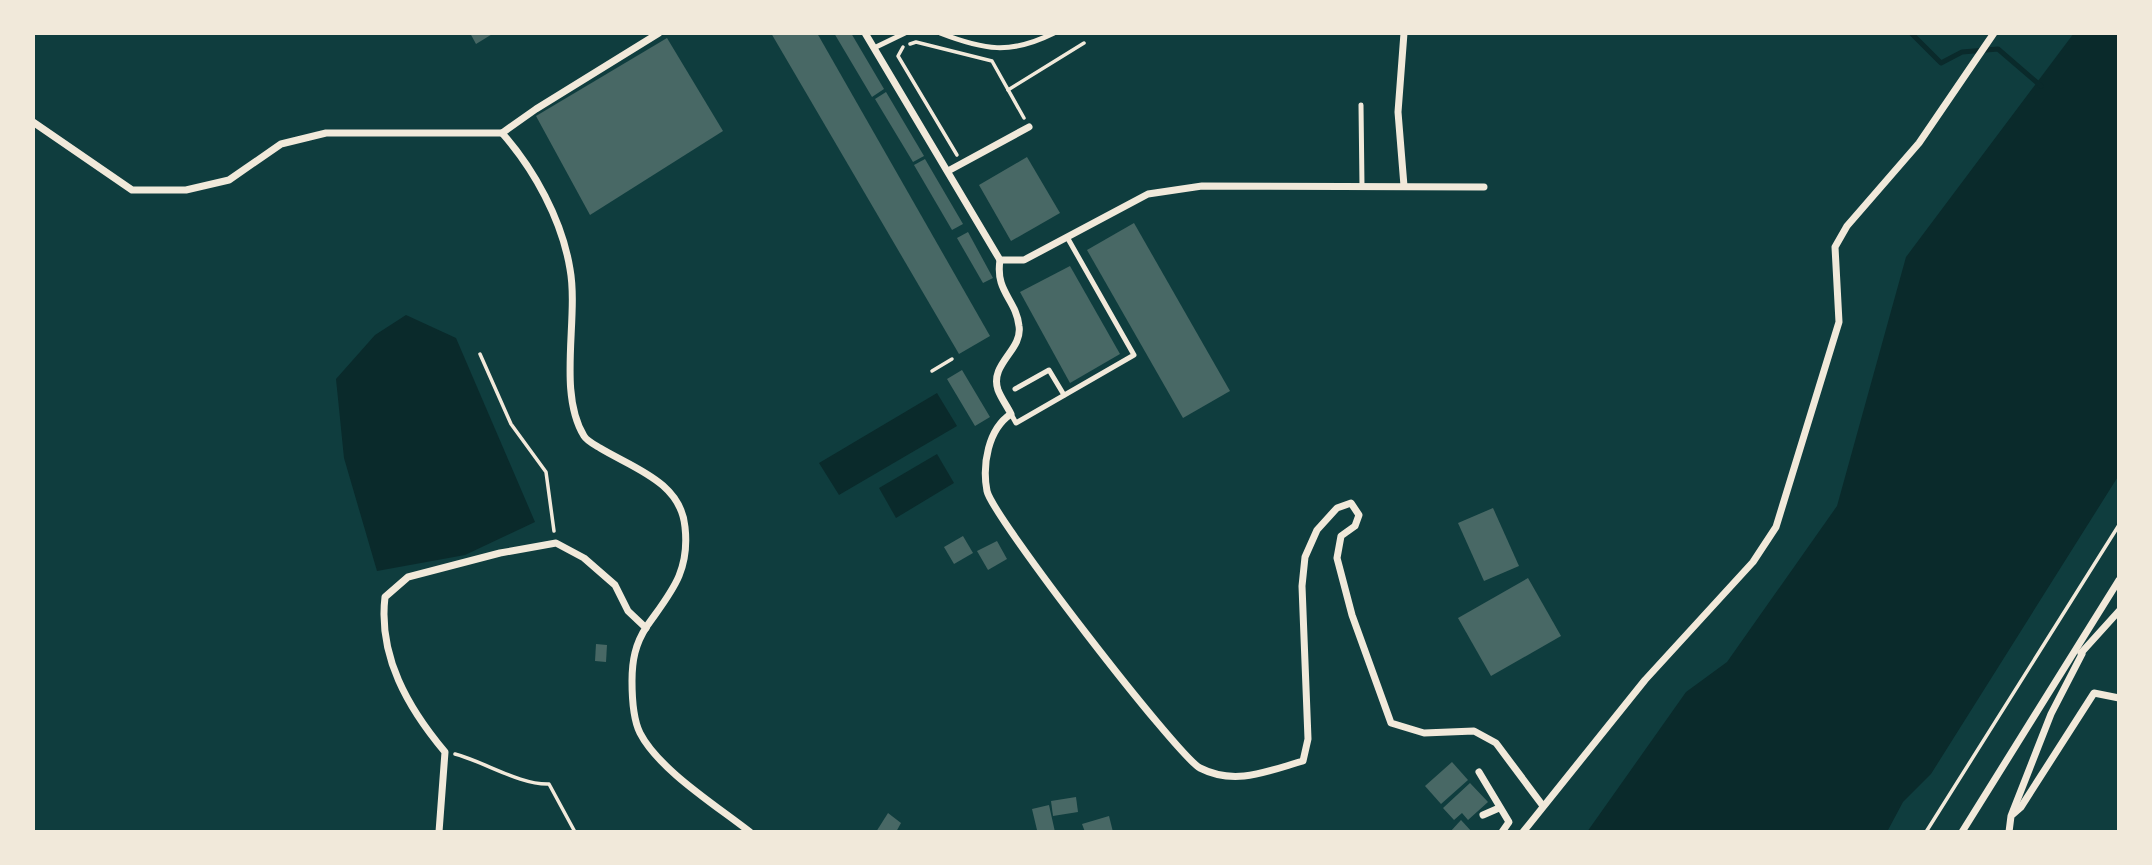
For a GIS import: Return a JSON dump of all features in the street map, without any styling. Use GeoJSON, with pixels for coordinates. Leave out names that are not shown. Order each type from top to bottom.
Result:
{"type":"FeatureCollection","features":[{"type":"Feature","properties":{"kind":"street"},"geometry":{"type":"LineString","coordinates":[[33,122],[132,190],[186,190],[229,180],[281,144],[326,133],[502,133],[659,33]]}},
{"type":"Feature","properties":{"kind":"street"},"geometry":{"type":"LineString","coordinates":[[865,33],[1000,260],[998,276],[1020,326],[1016,344],[998,371],[997,388],[1011,414],[1003,419],[988,448],[987,492],[1020,548],[1147,709],[1199,767],[1238,779],[1303,761],[1308,739],[1302,586],[1305,557],[1317,530],[1337,508],[1351,503],[1359,514],[1355,526],[1340,536],[1337,558],[1352,615],[1391,723],[1424,733],[1474,732],[1496,743],[1543,806]]}},
{"type":"Feature","properties":{"kind":"street"},"geometry":{"type":"LineString","coordinates":[[1404,33],[1398,112],[1404,186]]}},
{"type":"Feature","properties":{"kind":"street"},"geometry":{"type":"LineString","coordinates":[[1523,832],[1645,680],[1753,562],[1776,527],[1839,322],[1835,247],[1847,226],[1919,143],[1994,33]]}},
{"type":"Feature","properties":{"kind":"street"},"geometry":{"type":"LineString","coordinates":[[948,171],[1026,123]]}},
{"type":"Feature","properties":{"kind":"street"},"geometry":{"type":"LineString","coordinates":[[502,133],[523,156],[553,214],[570,269],[573,409],[584,438],[661,482],[679,503],[685,524],[686,558],[672,594],[646,628],[632,657],[632,694],[640,732],[658,757],[750,832]]}},
{"type":"Feature","properties":{"kind":"street"},"geometry":{"type":"LineString","coordinates":[[1000,260],[1024,260],[1157,190],[1202,186],[1485,187]]}},
{"type":"Feature","properties":{"kind":"street"},"geometry":{"type":"LineString","coordinates":[[439,832],[445,752],[422,725],[389,659],[382,623],[385,597],[408,577],[500,553],[556,543],[584,558],[615,585],[628,611],[646,628]]}},
{"type":"Feature","properties":{"kind":"street"},"geometry":{"type":"LineString","coordinates":[[1962,832],[2119,580]]}},
{"type":"Feature","properties":{"kind":"street"},"geometry":{"type":"LineString","coordinates":[[2009,832],[2011,816],[2051,714],[2082,654],[2119,611]]}},
{"type":"Feature","properties":{"kind":"street"},"geometry":{"type":"LineString","coordinates":[[2074,650],[2082,654]]}},
{"type":"Feature","properties":{"kind":"street"},"geometry":{"type":"LineString","coordinates":[[2011,816],[2021,807],[2094,693],[2119,698]]}},
{"type":"Feature","properties":{"kind":"street"},"geometry":{"type":"LineString","coordinates":[[1479,772],[1509,822],[1502,832]]}},
{"type":"Feature","properties":{"kind":"street"},"geometry":{"type":"LineString","coordinates":[[1483,815],[1499,808]]}},
{"type":"Feature","properties":{"kind":"lane"},"geometry":{"type":"LineString","coordinates":[[874,48],[905,33]]}},
{"type":"Feature","properties":{"kind":"lane"},"geometry":{"type":"LineString","coordinates":[[940,33],[996,50],[1037,42],[1054,33]]}},
{"type":"Feature","properties":{"kind":"lane"},"geometry":{"type":"LineString","coordinates":[[1361,105],[1362,186]]}},
{"type":"Feature","properties":{"kind":"lane"},"geometry":{"type":"LineString","coordinates":[[1011,414],[1016,423],[1134,355],[1067,237]]}},
{"type":"Feature","properties":{"kind":"lane"},"geometry":{"type":"LineString","coordinates":[[1015,389],[1049,370],[1064,395]]}},
{"type":"Feature","properties":{"kind":"path"},"geometry":{"type":"LineString","coordinates":[[958,157],[898,56],[903,47],[916,42],[992,61],[1026,123]]}},
{"type":"Feature","properties":{"kind":"path"},"geometry":{"type":"LineString","coordinates":[[1008,90],[1084,43]]}},
{"type":"Feature","properties":{"kind":"path"},"geometry":{"type":"LineString","coordinates":[[480,354],[511,424],[546,472],[556,543]]}},
{"type":"Feature","properties":{"kind":"path"},"geometry":{"type":"LineString","coordinates":[[932,371],[952,359]]}},
{"type":"Feature","properties":{"kind":"path"},"geometry":{"type":"LineString","coordinates":[[1926,832],[2119,525]]}},
{"type":"Feature","properties":{"kind":"path"},"geometry":{"type":"LineString","coordinates":[[449,753],[482,761],[533,785],[549,784],[575,832]]}},
{"type":"Feature","properties":{"kind":"water"},"geometry":{"type":"Polygon","coordinates":[[[2074,33],[2119,33],[2119,475],[1931,774],[1903,802],[1887,832],[1587,832],[1686,692],[1727,662],[1837,506],[1906,257],[2074,33]]]}},
{"type":"Feature","properties":{"kind":"water"},"geometry":{"type":"Polygon","coordinates":[[[406,315],[456,338],[535,522],[465,555],[377,571],[344,458],[336,379],[375,335],[406,315]]]}},
{"type":"Feature","properties":{"kind":"water"},"geometry":{"type":"Polygon","coordinates":[[[937,393],[957,426],[839,495],[819,463],[937,393]]]}},
{"type":"Feature","properties":{"kind":"water"},"geometry":{"type":"Polygon","coordinates":[[[937,454],[954,483],[896,518],[879,488],[937,454]]]}},
{"type":"Feature","properties":{"kind":"building"},"geometry":{"type":"Polygon","coordinates":[[[470,33],[494,33],[476,44],[470,33]]]}},
{"type":"Feature","properties":{"kind":"building"},"geometry":{"type":"Polygon","coordinates":[[[771,33],[817,33],[990,336],[959,354],[771,33]]]}},
{"type":"Feature","properties":{"kind":"building"},"geometry":{"type":"Polygon","coordinates":[[[834,33],[851,33],[884,89],[872,97],[834,33]]]}},
{"type":"Feature","properties":{"kind":"building"},"geometry":{"type":"Polygon","coordinates":[[[667,38],[723,131],[590,215],[536,116],[667,38]]]}},
{"type":"Feature","properties":{"kind":"building"},"geometry":{"type":"Polygon","coordinates":[[[886,92],[924,156],[913,162],[875,99],[886,92]]]}},
{"type":"Feature","properties":{"kind":"building"},"geometry":{"type":"Polygon","coordinates":[[[1027,157],[1060,213],[1011,241],[979,185],[1027,157]]]}},
{"type":"Feature","properties":{"kind":"building"},"geometry":{"type":"Polygon","coordinates":[[[925,159],[963,224],[952,230],[914,165],[925,159]]]}},
{"type":"Feature","properties":{"kind":"building"},"geometry":{"type":"Polygon","coordinates":[[[1134,223],[1230,391],[1183,418],[1087,250],[1134,223]]]}},
{"type":"Feature","properties":{"kind":"building"},"geometry":{"type":"Polygon","coordinates":[[[968,232],[993,278],[983,283],[957,238],[968,232]]]}},
{"type":"Feature","properties":{"kind":"building"},"geometry":{"type":"Polygon","coordinates":[[[1070,266],[1120,354],[1070,383],[1020,292],[1070,266]]]}},
{"type":"Feature","properties":{"kind":"building"},"geometry":{"type":"Polygon","coordinates":[[[962,370],[990,417],[975,426],[947,379],[962,370]]]}},
{"type":"Feature","properties":{"kind":"building"},"geometry":{"type":"Polygon","coordinates":[[[1493,508],[1519,566],[1484,581],[1458,523],[1493,508]]]}},
{"type":"Feature","properties":{"kind":"building"},"geometry":{"type":"Polygon","coordinates":[[[963,536],[973,553],[954,564],[944,547],[963,536]]]}},
{"type":"Feature","properties":{"kind":"building"},"geometry":{"type":"Polygon","coordinates":[[[997,541],[1007,559],[988,570],[977,551],[997,541]]]}},
{"type":"Feature","properties":{"kind":"building"},"geometry":{"type":"Polygon","coordinates":[[[1528,578],[1561,636],[1491,676],[1458,618],[1528,578]]]}},
{"type":"Feature","properties":{"kind":"building"},"geometry":{"type":"Polygon","coordinates":[[[596,644],[607,645],[606,662],[595,661],[596,644]]]}},
{"type":"Feature","properties":{"kind":"building"},"geometry":{"type":"Polygon","coordinates":[[[1452,762],[1468,780],[1441,804],[1425,786],[1452,762]]]}},
{"type":"Feature","properties":{"kind":"building"},"geometry":{"type":"Polygon","coordinates":[[[1470,783],[1488,802],[1468,820],[1462,813],[1454,820],[1443,808],[1470,783]]]}},
{"type":"Feature","properties":{"kind":"building"},"geometry":{"type":"Polygon","coordinates":[[[1076,797],[1078,812],[1053,816],[1051,801],[1076,797]]]}},
{"type":"Feature","properties":{"kind":"building"},"geometry":{"type":"Polygon","coordinates":[[[1049,805],[1055,832],[1032,832],[1037,830],[1032,809],[1049,805]]]}},
{"type":"Feature","properties":{"kind":"building"},"geometry":{"type":"Polygon","coordinates":[[[888,813],[901,823],[896,832],[876,832],[888,813]]]}},
{"type":"Feature","properties":{"kind":"building"},"geometry":{"type":"Polygon","coordinates":[[[1109,816],[1113,832],[1085,832],[1082,824],[1109,816]]]}},
{"type":"Feature","properties":{"kind":"building"},"geometry":{"type":"Polygon","coordinates":[[[1461,820],[1472,832],[1450,832],[1461,820]]]}},
{"type":"Feature","properties":{"kind":"waterway"},"geometry":{"type":"LineString","coordinates":[[1911,33],[1941,63],[1962,52],[1998,49],[2041,86]]}}]}
